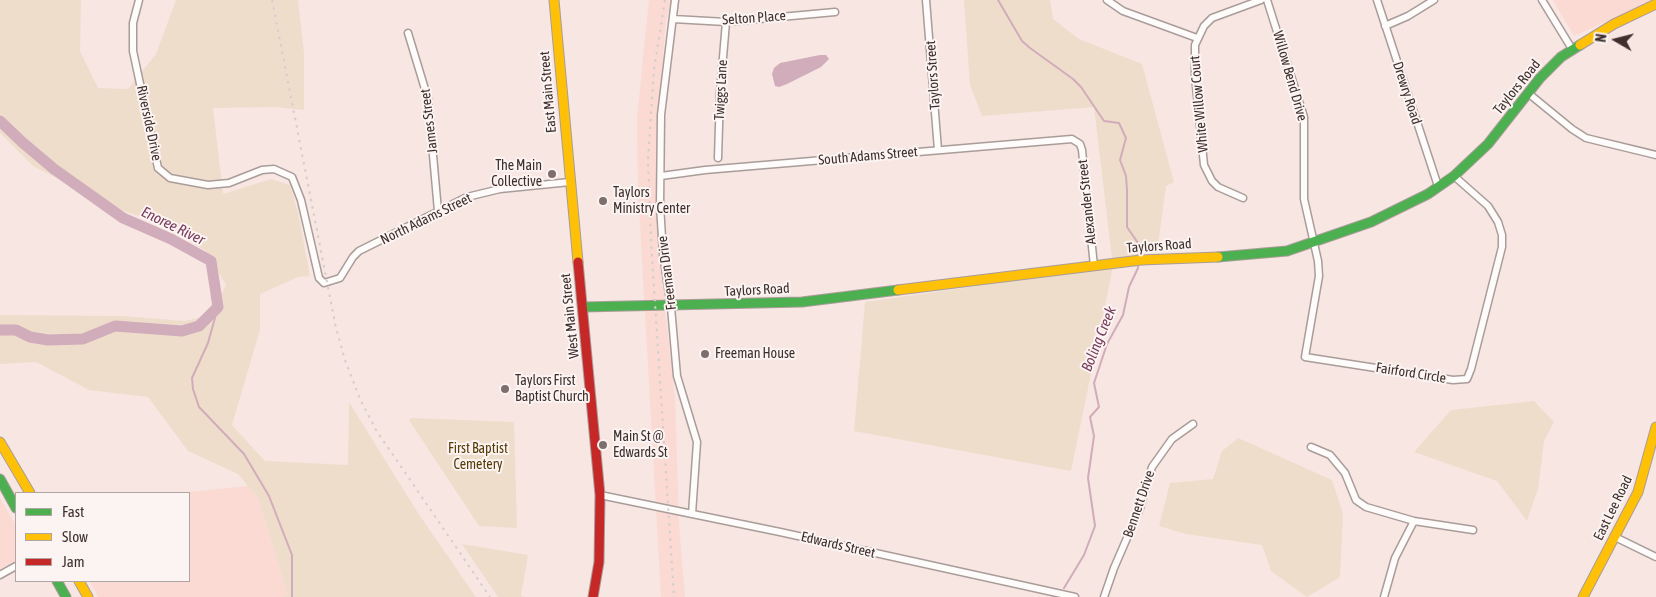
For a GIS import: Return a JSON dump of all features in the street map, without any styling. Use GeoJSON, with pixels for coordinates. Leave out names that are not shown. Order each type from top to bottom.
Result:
{"type":"FeatureCollection","features":[{"type":"Feature","properties":{"kind":"street","name":"Riverside Drive"},"geometry":{"type":"LineString","coordinates":[[139,0],[133,23],[133,51],[158,168],[170,178],[208,185],[229,183],[254,172],[270,169],[292,176],[302,200],[319,278],[324,283],[328,283]]}},
{"type":"Feature","properties":{"kind":"street","name":"East Main Street"},"geometry":{"type":"LineString","coordinates":[[554,0],[570,182]]}},
{"type":"Feature","properties":{"kind":"street","name":"Freeman Drive"},"geometry":{"type":"LineString","coordinates":[[675,0],[661,115],[663,254],[678,376],[698,442],[692,514]]}},
{"type":"Feature","properties":{"kind":"street","name":"Taylors Street"},"geometry":{"type":"LineString","coordinates":[[926,0],[938,150]]}},
{"type":"Feature","properties":{"kind":"street"},"geometry":{"type":"LineString","coordinates":[[1107,0],[1123,11],[1197,38]]}},
{"type":"Feature","properties":{"kind":"street","name":"White Willow Court"},"geometry":{"type":"LineString","coordinates":[[1243,198],[1218,187],[1212,181],[1204,165],[1194,50],[1197,38],[1204,26],[1217,15],[1261,0]]}},
{"type":"Feature","properties":{"kind":"street","name":"Willow Bend Drive"},"geometry":{"type":"LineString","coordinates":[[1267,0],[1304,117],[1304,199],[1314,243]]}},
{"type":"Feature","properties":{"kind":"street","name":"Drewry Road"},"geometry":{"type":"LineString","coordinates":[[1377,0],[1438,186]]}},
{"type":"Feature","properties":{"kind":"street"},"geometry":{"type":"LineString","coordinates":[[1385,26],[1434,0]]}},
{"type":"Feature","properties":{"kind":"street"},"geometry":{"type":"LineString","coordinates":[[1542,0],[1572,48]]}},
{"type":"Feature","properties":{"kind":"street","name":"Taylors Road"},"geometry":{"type":"LineString","coordinates":[[582,307],[671,307],[802,302],[1141,260],[1267,254],[1314,243],[1386,216],[1454,176],[1488,144],[1550,67],[1572,48],[1614,24],[1656,4]]}},
{"type":"Feature","properties":{"kind":"street","name":"Selton Place"},"geometry":{"type":"LineString","coordinates":[[673,18],[726,22],[835,12]]}},
{"type":"Feature","properties":{"kind":"street","name":"Twiggs Lane"},"geometry":{"type":"LineString","coordinates":[[718,158],[720,93],[726,22]]}},
{"type":"Feature","properties":{"kind":"street","name":"James Street"},"geometry":{"type":"LineString","coordinates":[[408,34],[428,98],[438,211]]}},
{"type":"Feature","properties":{"kind":"street"},"geometry":{"type":"LineString","coordinates":[[1528,93],[1586,138],[1656,155]]}},
{"type":"Feature","properties":{"kind":"street","name":"South Adams Street"},"geometry":{"type":"LineString","coordinates":[[661,176],[705,170],[1076,140]]}},
{"type":"Feature","properties":{"kind":"street","name":"Alexander Street"},"geometry":{"type":"LineString","coordinates":[[1076,140],[1082,150],[1094,266]]}},
{"type":"Feature","properties":{"kind":"street","name":"Fairford Circle"},"geometry":{"type":"LineString","coordinates":[[1314,243],[1319,276],[1305,357],[1453,380],[1466,379],[1471,369],[1502,247],[1502,235],[1498,222],[1488,206],[1454,176]]}},
{"type":"Feature","properties":{"kind":"street","name":"North Adams Street"},"geometry":{"type":"LineString","coordinates":[[328,283],[340,278],[352,257],[358,251],[478,193],[570,182]]}},
{"type":"Feature","properties":{"kind":"street","name":"West Main Street"},"geometry":{"type":"LineString","coordinates":[[570,182],[600,495],[600,553],[594,597]]}},
{"type":"Feature","properties":{"kind":"street","name":"Bennett Drive"},"geometry":{"type":"LineString","coordinates":[[1104,597],[1140,508],[1152,467],[1172,439],[1193,424]]}},
{"type":"Feature","properties":{"kind":"street","name":"East Lee Road"},"geometry":{"type":"LineString","coordinates":[[1583,597],[1638,492],[1656,427]]}},
{"type":"Feature","properties":{"kind":"street"},"geometry":{"type":"LineString","coordinates":[[0,442],[29,492]]}},
{"type":"Feature","properties":{"kind":"street"},"geometry":{"type":"LineString","coordinates":[[1311,447],[1330,455],[1345,473],[1358,503],[1373,510],[1414,521],[1473,530]]}},
{"type":"Feature","properties":{"kind":"street"},"geometry":{"type":"LineString","coordinates":[[0,479],[15,506]]}},
{"type":"Feature","properties":{"kind":"street","name":"Edwards Street"},"geometry":{"type":"LineString","coordinates":[[600,495],[1075,597]]}},
{"type":"Feature","properties":{"kind":"street"},"geometry":{"type":"LineString","coordinates":[[1384,597],[1395,558],[1414,521]]}},
{"type":"Feature","properties":{"kind":"street"},"geometry":{"type":"LineString","coordinates":[[1615,537],[1656,557]]}},
{"type":"Feature","properties":{"kind":"street"},"geometry":{"type":"LineString","coordinates":[[0,575],[15,567]]}},
{"type":"Feature","properties":{"kind":"street"},"geometry":{"type":"LineString","coordinates":[[58,582],[66,597]]}},
{"type":"Feature","properties":{"kind":"street"},"geometry":{"type":"LineString","coordinates":[[80,582],[88,597]]}},
{"type":"Feature","properties":{"kind":"shaded area"},"geometry":{"type":"Polygon","coordinates":[[[649,0],[671,0],[666,21],[659,101],[660,170],[665,310],[675,398],[679,524],[685,597],[661,597],[638,188],[637,119],[649,0]]]}},
{"type":"Feature","properties":{"kind":"shaded area"},"geometry":{"type":"Polygon","coordinates":[[[1553,0],[1656,0],[1574,36],[1553,0]]]}},
{"type":"Feature","properties":{"kind":"shaded area"},"geometry":{"type":"Polygon","coordinates":[[[826,55],[829,59],[821,67],[787,84],[779,87],[775,86],[772,74],[774,68],[780,63],[826,55]]]}},
{"type":"Feature","properties":{"kind":"shaded area"},"geometry":{"type":"Polygon","coordinates":[[[248,486],[258,498],[288,595],[281,597],[98,597],[90,582],[190,582],[189,492],[248,486]]]}},
{"type":"Feature","properties":{"kind":"shaded area"},"geometry":{"type":"Polygon","coordinates":[[[0,498],[15,524],[15,562],[0,569],[0,498]]]}},
{"type":"Feature","properties":{"kind":"green space"},"geometry":{"type":"Polygon","coordinates":[[[0,0],[81,0],[80,51],[98,88],[128,89],[156,54],[176,0],[298,0],[304,53],[304,110],[275,107],[213,108],[223,194],[271,179],[290,185],[298,212],[310,276],[298,277],[260,294],[260,330],[232,425],[265,461],[348,465],[349,402],[418,513],[476,597],[281,597],[288,595],[258,498],[238,474],[188,451],[148,397],[89,390],[36,362],[0,364],[0,315],[121,316],[185,321],[211,315],[226,285],[206,251],[161,224],[116,208],[33,166],[0,133],[0,0]]]}},
{"type":"Feature","properties":{"kind":"green space"},"geometry":{"type":"Polygon","coordinates":[[[964,0],[1050,0],[1053,19],[1079,39],[1142,64],[1174,182],[1166,186],[1158,245],[1113,267],[1094,107],[982,116],[970,85],[964,0]]]}},
{"type":"Feature","properties":{"kind":"green space"},"geometry":{"type":"Polygon","coordinates":[[[1113,267],[1071,471],[854,431],[865,302],[1113,267]]]}},
{"type":"Feature","properties":{"kind":"green space"},"geometry":{"type":"Polygon","coordinates":[[[1534,401],[1554,422],[1544,441],[1538,489],[1527,521],[1497,481],[1414,452],[1451,410],[1534,401]]]}},
{"type":"Feature","properties":{"kind":"green space","name":"First Baptist Cemetery"},"geometry":{"type":"Polygon","coordinates":[[[411,418],[514,422],[517,528],[479,526],[409,420],[411,418]]]}},
{"type":"Feature","properties":{"kind":"green space"},"geometry":{"type":"Polygon","coordinates":[[[1238,438],[1332,480],[1343,514],[1340,577],[1307,597],[1271,571],[1262,545],[1186,534],[1159,526],[1170,483],[1213,479],[1222,451],[1238,438]]]}},
{"type":"Feature","properties":{"kind":"green space"},"geometry":{"type":"Polygon","coordinates":[[[462,544],[528,555],[521,596],[525,597],[498,597],[462,544]]]}},
{"type":"Feature","properties":{"kind":"waterway","name":"Boling Creek"},"geometry":{"type":"LineString","coordinates":[[998,0],[1022,41],[1073,79],[1081,87],[1104,121],[1119,123],[1126,138],[1120,160],[1126,176],[1127,227],[1138,243],[1138,256]]}},
{"type":"Feature","properties":{"kind":"waterway","name":"Enoree River"},"geometry":{"type":"LineString","coordinates":[[0,121],[54,169],[123,218],[171,239],[211,261],[218,307],[199,326],[182,331],[115,326],[83,339],[48,340],[30,337],[16,330],[0,330]]}},
{"type":"Feature","properties":{"kind":"waterway","name":"Boling Creek"},"geometry":{"type":"LineString","coordinates":[[1064,588],[1084,555],[1095,526],[1088,478],[1094,436],[1090,417],[1099,407],[1094,383],[1107,344],[1123,315],[1129,287],[1138,264]]}},
{"type":"Feature","properties":{"kind":"waterway"},"geometry":{"type":"LineString","coordinates":[[218,307],[208,343],[192,378],[193,389],[199,407],[244,454],[269,496],[292,555],[292,597]]}},
{"type":"Feature","properties":{"kind":"railway"},"geometry":{"type":"LineString","coordinates":[[272,0],[336,328],[345,360],[360,399],[376,430],[490,597]]}},
{"type":"Feature","properties":{"kind":"railway"},"geometry":{"type":"LineString","coordinates":[[665,0],[654,69],[648,160],[651,241],[674,597]]}},
{"type":"Feature","properties":{"kind":"traffic: fast"},"geometry":{"type":"LineString","coordinates":[[1218,257],[1287,251],[1371,222],[1428,194],[1454,176],[1488,144],[1540,78],[1561,57],[1580,45]]}},
{"type":"Feature","properties":{"kind":"traffic: fast"},"geometry":{"type":"LineString","coordinates":[[583,307],[802,302],[898,290]]}},
{"type":"Feature","properties":{"kind":"traffic: fast"},"geometry":{"type":"LineString","coordinates":[[0,479],[15,506]]}},
{"type":"Feature","properties":{"kind":"traffic: fast"},"geometry":{"type":"LineString","coordinates":[[58,582],[66,597]]}},
{"type":"Feature","properties":{"kind":"traffic: slow"},"geometry":{"type":"LineString","coordinates":[[554,0],[578,262]]}},
{"type":"Feature","properties":{"kind":"traffic: slow"},"geometry":{"type":"LineString","coordinates":[[1580,45],[1614,24],[1656,4]]}},
{"type":"Feature","properties":{"kind":"traffic: slow"},"geometry":{"type":"LineString","coordinates":[[898,290],[1141,260],[1218,257]]}},
{"type":"Feature","properties":{"kind":"traffic: slow"},"geometry":{"type":"LineString","coordinates":[[1583,597],[1638,492],[1656,427]]}},
{"type":"Feature","properties":{"kind":"traffic: slow"},"geometry":{"type":"LineString","coordinates":[[0,442],[29,492]]}},
{"type":"Feature","properties":{"kind":"traffic: slow"},"geometry":{"type":"LineString","coordinates":[[80,582],[88,597]]}},
{"type":"Feature","properties":{"kind":"traffic: jam"},"geometry":{"type":"LineString","coordinates":[[578,262],[600,495],[599,562],[593,597]]}},
{"type":"Feature","properties":{"kind":"place","name":"The Main Collective"},"geometry":{"type":"Point","coordinates":[552,174]}},
{"type":"Feature","properties":{"kind":"place","name":"Taylors Ministry Center"},"geometry":{"type":"Point","coordinates":[603,201]}},
{"type":"Feature","properties":{"kind":"place","name":"Freeman House"},"geometry":{"type":"Point","coordinates":[705,354]}},
{"type":"Feature","properties":{"kind":"place","name":"Taylors First Baptist Church"},"geometry":{"type":"Point","coordinates":[505,389]}},
{"type":"Feature","properties":{"kind":"place","name":"Main St @ Edwards St"},"geometry":{"type":"Point","coordinates":[603,445]}}]}
